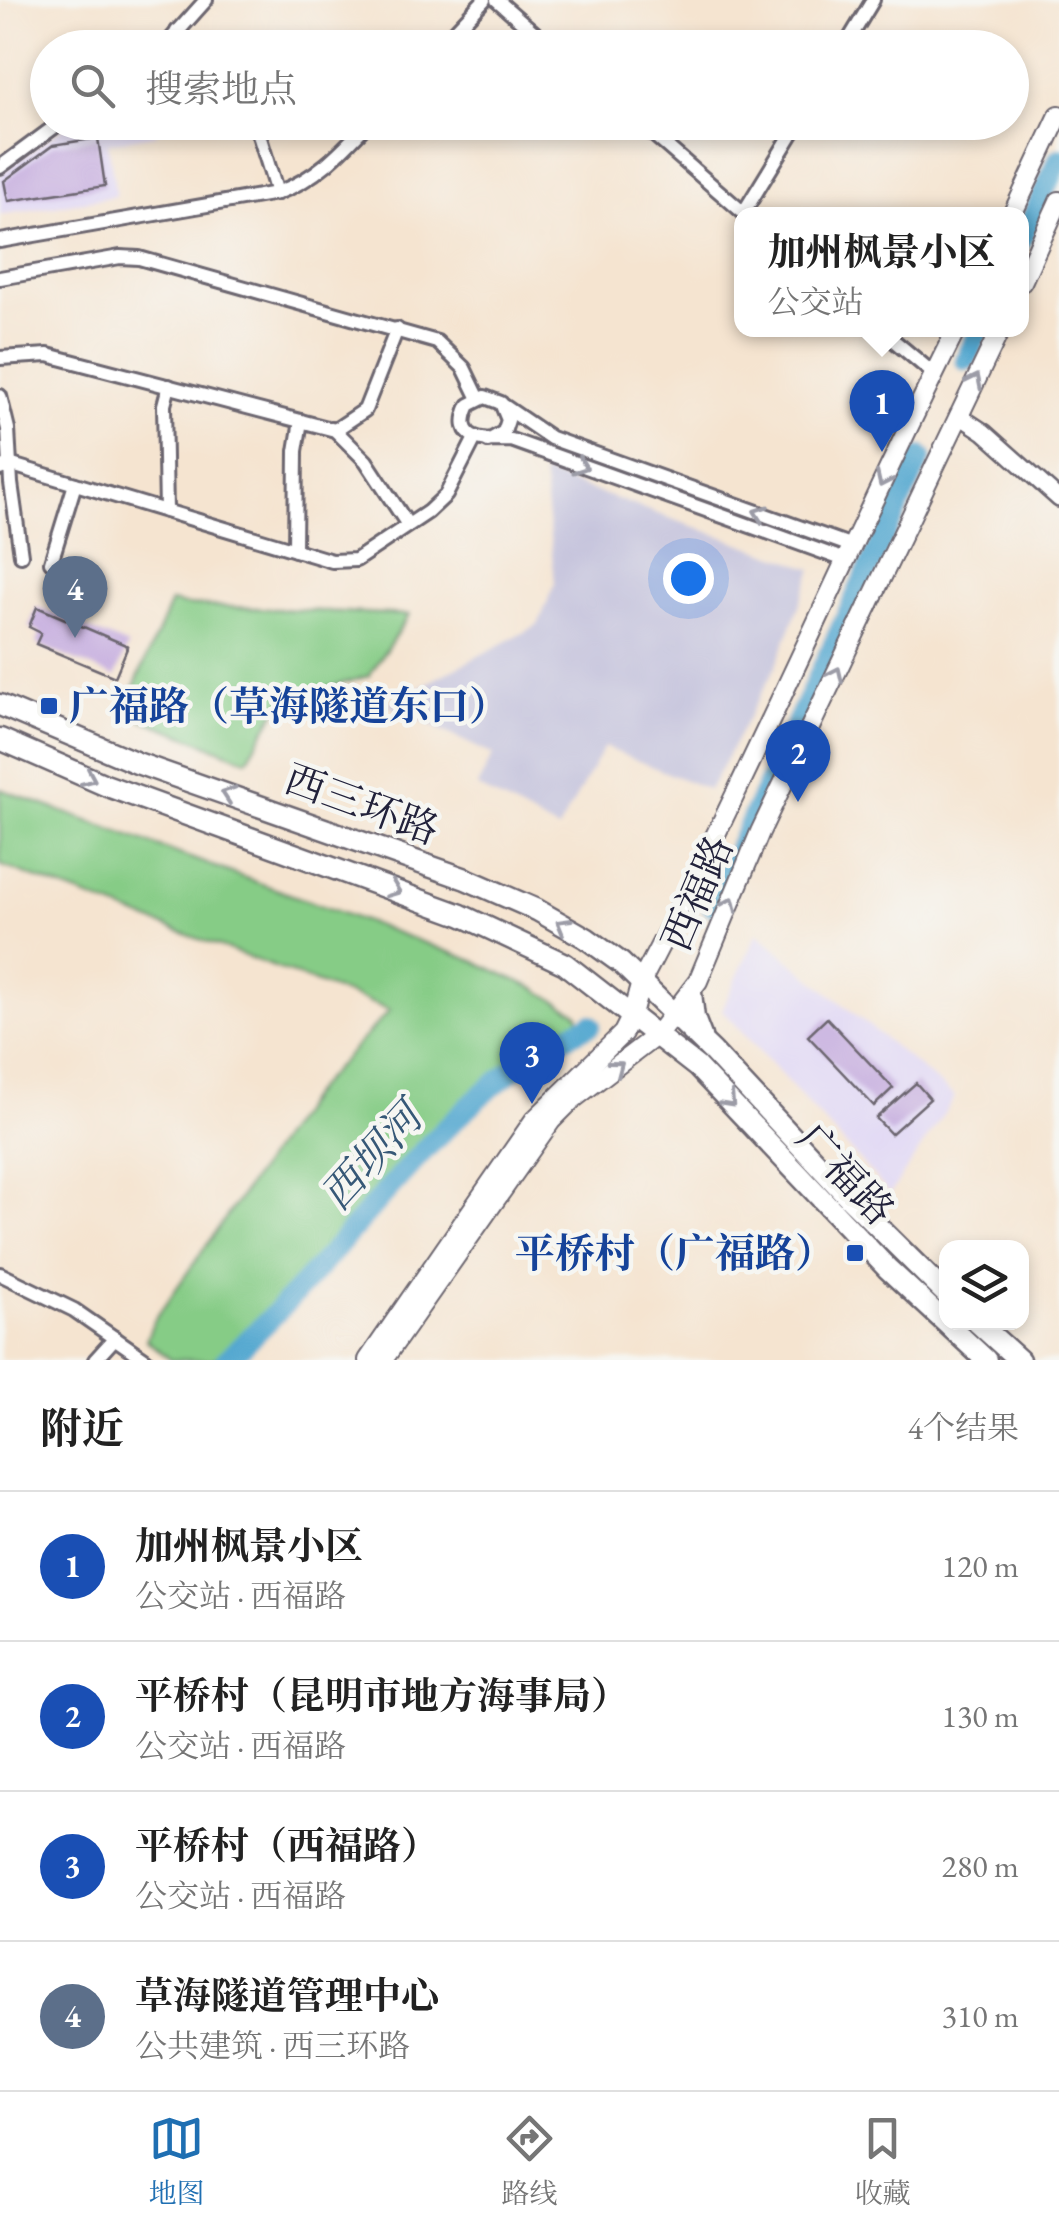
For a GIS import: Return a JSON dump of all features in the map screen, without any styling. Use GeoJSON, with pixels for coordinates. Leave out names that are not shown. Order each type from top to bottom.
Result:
{"type":"FeatureCollection","features":[{"type":"Feature","properties":{"kind":"main road"},"geometry":{"type":"LineString","coordinates":[[1015,207],[1059,116]]}},
{"type":"Feature","properties":{"kind":"main road"},"geometry":{"type":"LineString","coordinates":[[1029,267],[1059,201]]}},
{"type":"Feature","properties":{"kind":"main road","name":"西福路"},"geometry":{"type":"LineString","coordinates":[[368,1360],[534,1120],[623,1033],[641,982],[764,740],[848,553],[952,337]]}},
{"type":"Feature","properties":{"kind":"main road","name":"西福路"},"geometry":{"type":"LineString","coordinates":[[383,1360],[551,1122],[572,1100],[657,1035],[691,993],[760,832],[997,337]]}},
{"type":"Feature","properties":{"kind":"main road","name":"西三环路"},"geometry":{"type":"LineString","coordinates":[[6,706],[137,763],[448,873],[537,910],[610,954],[674,1014]]}},
{"type":"Feature","properties":{"kind":"main road","name":"西三环路"},"geometry":{"type":"LineString","coordinates":[[0,738],[106,785],[460,915],[564,964],[657,1035]]}},
{"type":"Feature","properties":{"kind":"main road"},"geometry":{"type":"LineString","coordinates":[[691,993],[694,1018],[704,1043]]}},
{"type":"Feature","properties":{"kind":"main road","name":"广福路"},"geometry":{"type":"LineString","coordinates":[[674,1014],[939,1287]]}},
{"type":"Feature","properties":{"kind":"main road","name":"广福路"},"geometry":{"type":"LineString","coordinates":[[657,1035],[697,1066],[887,1268],[986,1360]]}},
{"type":"Feature","properties":{"kind":"main road"},"geometry":{"type":"LineString","coordinates":[[987,1330],[1019,1360]]}},
{"type":"Feature","properties":{"kind":"street"},"geometry":{"type":"LineString","coordinates":[[178,30],[206,0]]}},
{"type":"Feature","properties":{"kind":"street"},"geometry":{"type":"LineString","coordinates":[[456,30],[484,0]]}},
{"type":"Feature","properties":{"kind":"street"},"geometry":{"type":"LineString","coordinates":[[497,0],[531,30]]}},
{"type":"Feature","properties":{"kind":"street"},"geometry":{"type":"LineString","coordinates":[[855,30],[873,0]]}},
{"type":"Feature","properties":{"kind":"street"},"geometry":{"type":"LineString","coordinates":[[0,167],[37,140]]}},
{"type":"Feature","properties":{"kind":"street"},"geometry":{"type":"LineString","coordinates":[[261,140],[277,193]]}},
{"type":"Feature","properties":{"kind":"street"},"geometry":{"type":"LineString","coordinates":[[0,240],[277,193],[298,185],[332,162],[352,140]]}},
{"type":"Feature","properties":{"kind":"street"},"geometry":{"type":"LineString","coordinates":[[660,140],[737,207]]}},
{"type":"Feature","properties":{"kind":"street"},"geometry":{"type":"LineString","coordinates":[[749,207],[788,140]]}},
{"type":"Feature","properties":{"kind":"street"},"geometry":{"type":"LineString","coordinates":[[0,278],[103,260],[139,258],[437,342],[464,368],[479,399]]}},
{"type":"Feature","properties":{"kind":"street"},"geometry":{"type":"LineString","coordinates":[[335,430],[365,410],[397,329]]}},
{"type":"Feature","properties":{"kind":"street"},"geometry":{"type":"LineString","coordinates":[[889,337],[934,374]]}},
{"type":"Feature","properties":{"kind":"street"},"geometry":{"type":"LineString","coordinates":[[0,358],[48,355],[335,430],[366,461],[408,526]]}},
{"type":"Feature","properties":{"kind":"street"},"geometry":{"type":"LineString","coordinates":[[166,511],[164,406],[168,386]]}},
{"type":"Feature","properties":{"kind":"street"},"geometry":{"type":"LineString","coordinates":[[0,396],[8,429],[5,467],[20,556]]}},
{"type":"Feature","properties":{"kind":"street"},"geometry":{"type":"LineString","coordinates":[[490,398],[551,438],[848,553],[511,440],[482,440],[466,430],[464,417],[469,406],[490,398]]}},
{"type":"Feature","properties":{"kind":"street"},"geometry":{"type":"LineString","coordinates":[[5,467],[75,484],[332,561],[356,560],[446,495],[482,440],[500,436],[507,426],[507,414],[501,403]]}},
{"type":"Feature","properties":{"kind":"street"},"geometry":{"type":"LineString","coordinates":[[958,415],[984,432],[1059,499]]}},
{"type":"Feature","properties":{"kind":"street"},"geometry":{"type":"LineString","coordinates":[[295,550],[296,451],[301,421]]}},
{"type":"Feature","properties":{"kind":"street"},"geometry":{"type":"LineString","coordinates":[[51,562],[75,484]]}},
{"type":"Feature","properties":{"kind":"street"},"geometry":{"type":"LineString","coordinates":[[0,1274],[74,1310],[146,1360]]}},
{"type":"Feature","properties":{"kind":"street"},"geometry":{"type":"LineString","coordinates":[[95,1360],[115,1338]]}},
{"type":"Feature","properties":{"kind":"shaded area"},"geometry":{"type":"Polygon","coordinates":[[[47,140],[124,140],[108,143],[116,196],[0,215],[0,174],[47,140]]]}},
{"type":"Feature","properties":{"kind":"shaded area"},"geometry":{"type":"Polygon","coordinates":[[[543,473],[813,569],[775,668],[709,790],[604,747],[558,830],[477,787],[493,755],[387,704],[538,625],[555,583],[543,473]]]}},
{"type":"Feature","properties":{"kind":"shaded area"},"geometry":{"type":"Polygon","coordinates":[[[757,933],[955,1097],[890,1194],[722,1010],[757,933]]]}},
{"type":"Feature","properties":{"kind":"green space"},"geometry":{"type":"Polygon","coordinates":[[[171,602],[409,615],[369,676],[283,700],[247,760],[123,712],[171,602]]]}},
{"type":"Feature","properties":{"kind":"green space"},"geometry":{"type":"Polygon","coordinates":[[[0,789],[474,961],[536,989],[577,1013],[580,1020],[502,1068],[450,1112],[295,1286],[213,1360],[171,1360],[146,1340],[153,1322],[314,1091],[390,1010],[0,865],[0,789]]]}},
{"type":"Feature","properties":{"kind":"building"},"geometry":{"type":"Polygon","coordinates":[[[98,140],[105,186],[8,201],[4,181],[53,145],[98,140]]]}},
{"type":"Feature","properties":{"kind":"building"},"geometry":{"type":"Polygon","coordinates":[[[37,607],[128,646],[115,677],[36,644],[41,633],[29,627],[37,607]]]}},
{"type":"Feature","properties":{"kind":"building"},"geometry":{"type":"Polygon","coordinates":[[[827,1018],[893,1088],[874,1106],[808,1036],[827,1018]]]}},
{"type":"Feature","properties":{"kind":"building"},"geometry":{"type":"Polygon","coordinates":[[[916,1083],[930,1099],[891,1134],[876,1118],[916,1083]]]}},
{"type":"Feature","properties":{"kind":"waterway","name":"西坝河"},"geometry":{"type":"LineString","coordinates":[[1029,224],[1059,159]]}},
{"type":"Feature","properties":{"kind":"waterway","name":"西坝河"},"geometry":{"type":"LineString","coordinates":[[966,360],[977,337]]}},
{"type":"Feature","properties":{"kind":"waterway","name":"西坝河"},"geometry":{"type":"LineString","coordinates":[[712,905],[921,457]]}},
{"type":"Feature","properties":{"kind":"waterway","name":"西坝河"},"geometry":{"type":"LineString","coordinates":[[226,1360],[270,1319],[443,1131],[489,1089],[538,1053],[590,1025]]}},
{"type":"Feature","properties":{"kind":"place","name":"加州枫景小区"},"geometry":{"type":"Point","coordinates":[882,452]}},
{"type":"Feature","properties":{"kind":"place","name":"草海隧道管理中心"},"geometry":{"type":"Point","coordinates":[75,638]}},
{"type":"Feature","properties":{"kind":"place","name":"广福路（草海隧道东口）"},"geometry":{"type":"Point","coordinates":[49,706]}},
{"type":"Feature","properties":{"kind":"place","name":"平桥村（昆明市地方海事局）"},"geometry":{"type":"Point","coordinates":[798,802]}},
{"type":"Feature","properties":{"kind":"place","name":"平桥村（西福路）"},"geometry":{"type":"Point","coordinates":[532,1104]}},
{"type":"Feature","properties":{"kind":"place","name":"平桥村（广福路）"},"geometry":{"type":"Point","coordinates":[855,1253]}}]}
